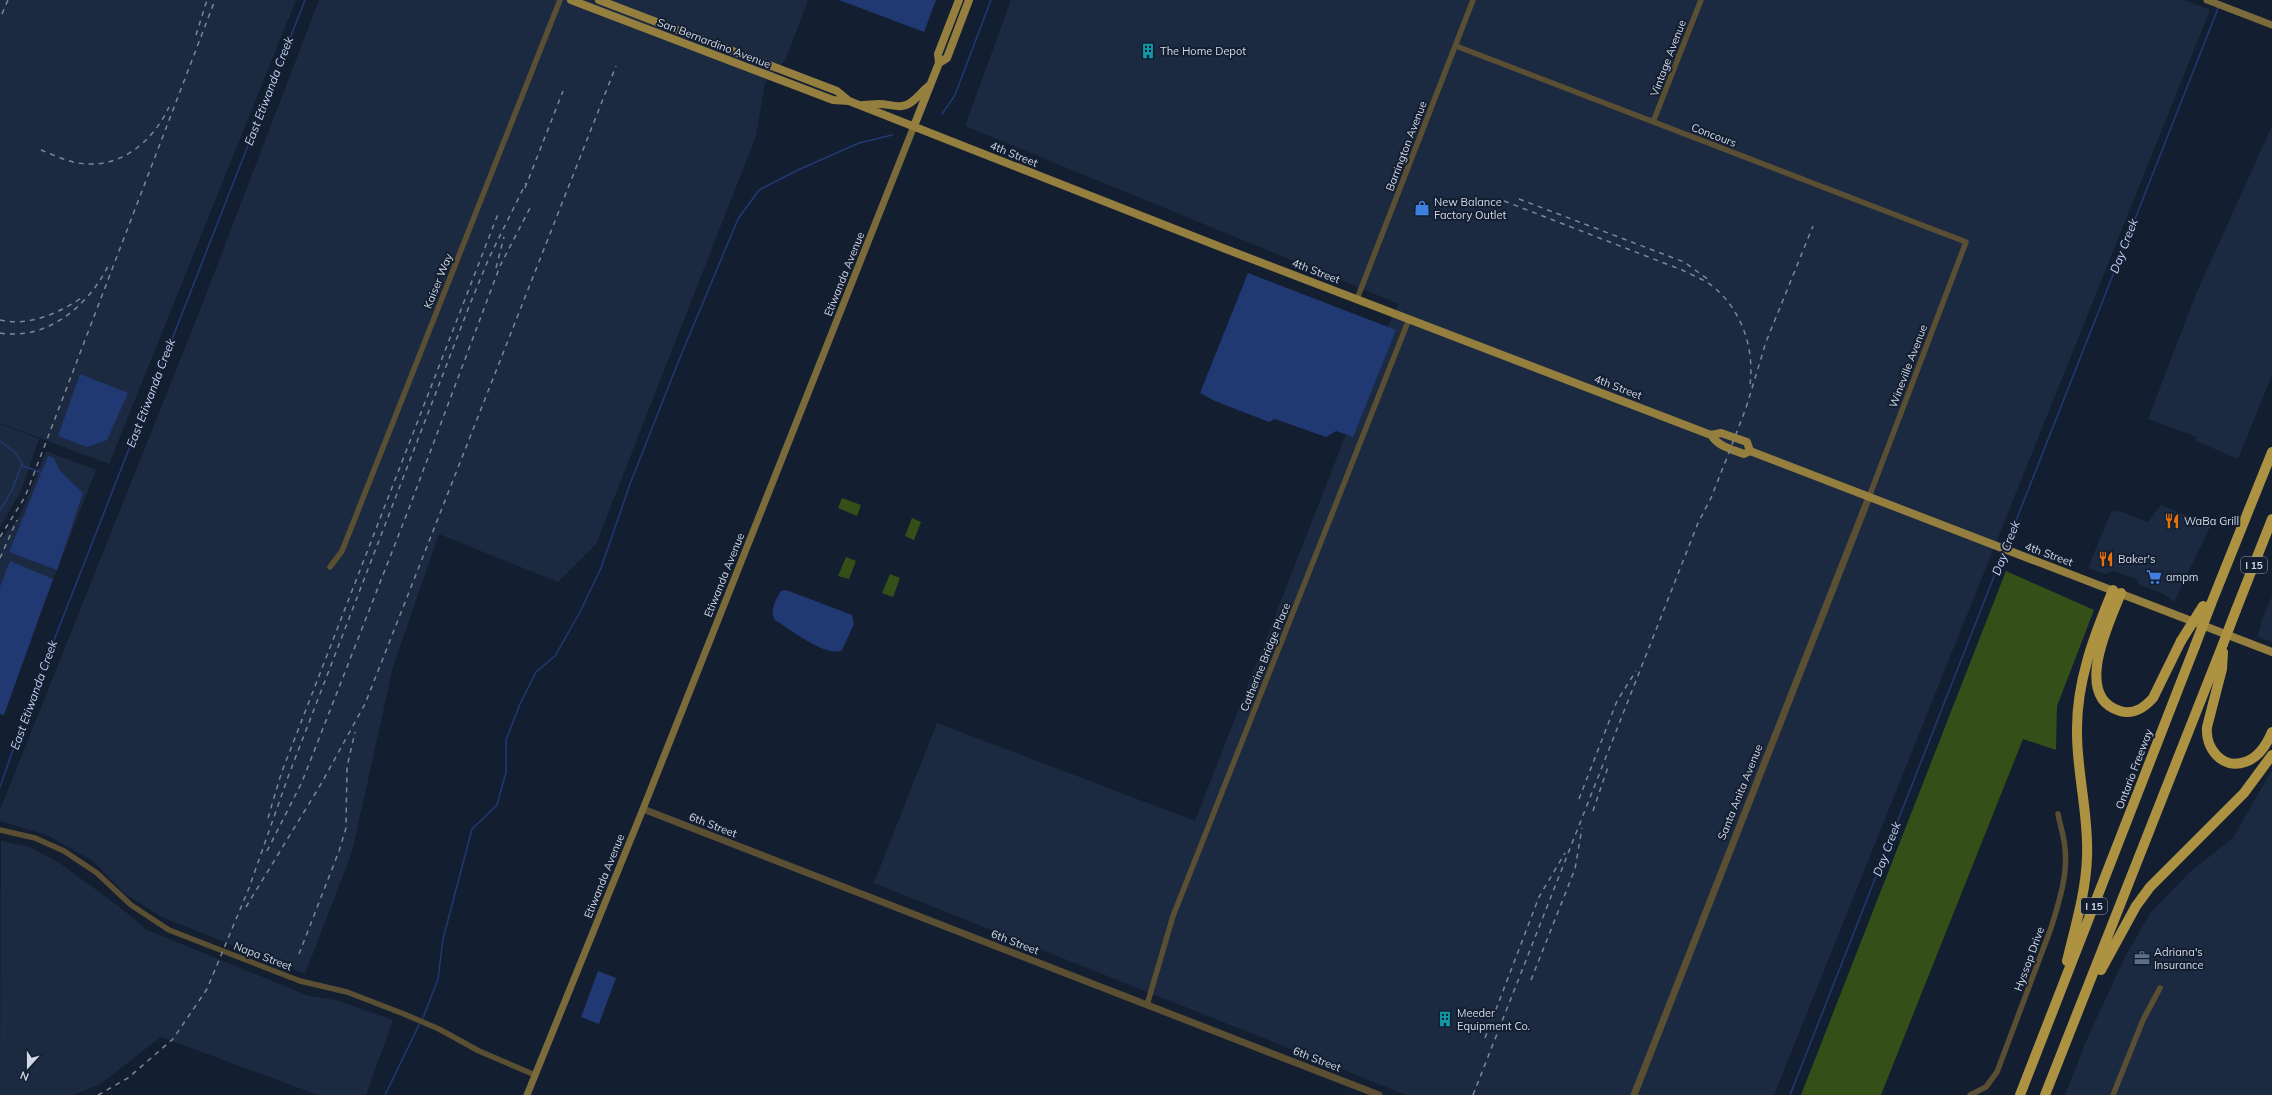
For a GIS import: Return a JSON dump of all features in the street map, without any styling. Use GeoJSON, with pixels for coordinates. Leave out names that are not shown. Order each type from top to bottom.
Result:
{"type":"FeatureCollection","features":[{"type":"Feature","properties":{"kind":"highway","name":"Ontario Freeway"},"geometry":{"type":"LineString","coordinates":[[2020,1095],[2195,646],[2207,605],[2226,566],[2272,452]]}},
{"type":"Feature","properties":{"kind":"highway","name":"I 15"},"geometry":{"type":"LineString","coordinates":[[2045,1095],[2220,657],[2223,644],[2272,519]]}},
{"type":"Feature","properties":{"kind":"highway"},"geometry":{"type":"LineString","coordinates":[[2117,591],[2096,661],[2099,690],[2103,698],[2110,706],[2128,712],[2139,710],[2146,706],[2153,698],[2181,641],[2207,605]]}},
{"type":"Feature","properties":{"kind":"highway"},"geometry":{"type":"LineString","coordinates":[[2060,995],[2085,883],[2087,863],[2086,829],[2076,735],[2078,703],[2086,660],[2117,591]]}},
{"type":"Feature","properties":{"kind":"highway"},"geometry":{"type":"LineString","coordinates":[[2220,657],[2222,669],[2206,727],[2206,735],[2212,751],[2223,760],[2233,763],[2246,762],[2261,751],[2272,732]]}},
{"type":"Feature","properties":{"kind":"highway"},"geometry":{"type":"LineString","coordinates":[[2082,1003],[2136,906],[2150,887],[2244,793],[2272,755]]}},
{"type":"Feature","properties":{"kind":"main road","name":"San Bernardino Avenue"},"geometry":{"type":"LineString","coordinates":[[571,0],[833,100],[849,101],[914,126]]}},
{"type":"Feature","properties":{"kind":"main road","name":"San Bernardino Avenue"},"geometry":{"type":"LineString","coordinates":[[599,0],[837,91],[849,101]]}},
{"type":"Feature","properties":{"kind":"main road","name":"Etiwanda Avenue"},"geometry":{"type":"LineString","coordinates":[[527,1095],[644,809],[939,63],[938,54],[959,0]]}},
{"type":"Feature","properties":{"kind":"main road","name":"Etiwanda Avenue"},"geometry":{"type":"LineString","coordinates":[[939,63],[947,58],[970,0]]}},
{"type":"Feature","properties":{"kind":"main road"},"geometry":{"type":"LineString","coordinates":[[2208,1],[2272,25]]}},
{"type":"Feature","properties":{"kind":"main road"},"geometry":{"type":"LineString","coordinates":[[861,105],[880,104],[902,106],[915,99],[919,93],[930,85]]}},
{"type":"Feature","properties":{"kind":"main road","name":"4th Street"},"geometry":{"type":"LineString","coordinates":[[914,126],[1711,435],[1721,433],[1747,442],[1750,451]]}},
{"type":"Feature","properties":{"kind":"main road","name":"4th Street"},"geometry":{"type":"LineString","coordinates":[[1711,435],[1716,444],[1744,454],[1750,451],[2117,591],[2272,652]]}},
{"type":"Feature","properties":{"kind":"street","name":"Kaiser Way"},"geometry":{"type":"LineString","coordinates":[[330,567],[342,551],[560,0]]}},
{"type":"Feature","properties":{"kind":"street","name":"Barrington Avenue"},"geometry":{"type":"LineString","coordinates":[[1357,299],[1474,0]]}},
{"type":"Feature","properties":{"kind":"street","name":"Vintage Avenue"},"geometry":{"type":"LineString","coordinates":[[1654,122],[1701,0]]}},
{"type":"Feature","properties":{"kind":"street","name":"Concours"},"geometry":{"type":"LineString","coordinates":[[1456,46],[1966,242]]}},
{"type":"Feature","properties":{"kind":"street","name":"Wineville Avenue"},"geometry":{"type":"LineString","coordinates":[[1869,497],[1966,242]]}},
{"type":"Feature","properties":{"kind":"street","name":"Catherine Bridge Place"},"geometry":{"type":"LineString","coordinates":[[1147,1004],[1174,914],[1409,319]]}},
{"type":"Feature","properties":{"kind":"street","name":"Santa Anita Avenue"},"geometry":{"type":"LineString","coordinates":[[1634,1095],[1869,497]]}},
{"type":"Feature","properties":{"kind":"street","name":"6th Street"},"geometry":{"type":"LineString","coordinates":[[644,809],[1379,1095]]}},
{"type":"Feature","properties":{"kind":"street","name":"Hyssop Drive"},"geometry":{"type":"LineString","coordinates":[[1970,1095],[1986,1087],[1997,1072],[2051,928],[2058,904],[2065,865],[2065,847],[2058,814]]}},
{"type":"Feature","properties":{"kind":"street","name":"Napa Street"},"geometry":{"type":"LineString","coordinates":[[0,830],[35,838],[64,851],[97,873],[131,905],[169,930],[300,981],[347,992],[404,1014],[439,1029],[479,1051],[535,1075]]}},
{"type":"Feature","properties":{"kind":"street"},"geometry":{"type":"LineString","coordinates":[[2113,1095],[2143,1020],[2160,988]]}},
{"type":"Feature","properties":{"kind":"shaded area"},"geometry":{"type":"Polygon","coordinates":[[[0,0],[296,0],[109,464],[0,423],[0,0]]]}},
{"type":"Feature","properties":{"kind":"shaded area"},"geometry":{"type":"Polygon","coordinates":[[[319,0],[808,0],[785,61],[765,83],[756,136],[596,544],[558,582],[439,534],[393,667],[352,852],[305,974],[164,918],[125,894],[94,862],[47,835],[0,821],[0,810],[197,318],[319,0]]]}},
{"type":"Feature","properties":{"kind":"shaded area"},"geometry":{"type":"Polygon","coordinates":[[[1011,0],[2184,0],[2210,10],[1774,1095],[1406,1095],[874,883],[937,723],[1195,821],[1389,324],[1399,304],[965,126],[1011,0]]]}},
{"type":"Feature","properties":{"kind":"shaded area"},"geometry":{"type":"Polygon","coordinates":[[[2272,126],[2272,375],[2238,459],[2196,441],[2197,437],[2148,419],[2196,294],[2272,126]]]}},
{"type":"Feature","properties":{"kind":"shaded area"},"geometry":{"type":"Polygon","coordinates":[[[0,424],[39,439],[21,491],[0,527],[0,424]]]}},
{"type":"Feature","properties":{"kind":"shaded area"},"geometry":{"type":"Polygon","coordinates":[[[46,451],[96,470],[0,716],[0,540],[20,516],[46,451]]]}},
{"type":"Feature","properties":{"kind":"shaded area"},"geometry":{"type":"Polygon","coordinates":[[[2161,505],[2211,525],[2174,602],[2164,594],[2140,585],[2136,579],[2113,571],[2105,574],[2088,568],[2111,512],[2119,511],[2148,522],[2161,505]]]}},
{"type":"Feature","properties":{"kind":"shaded area"},"geometry":{"type":"Polygon","coordinates":[[[2272,596],[2272,642],[2258,637],[2261,623],[2272,596]]]}},
{"type":"Feature","properties":{"kind":"shaded area"},"geometry":{"type":"Polygon","coordinates":[[[2272,770],[2272,1095],[2065,1095],[2087,1039],[2125,957],[2151,912],[2191,871],[2232,839],[2272,770]]]}},
{"type":"Feature","properties":{"kind":"shaded area"},"geometry":{"type":"Polygon","coordinates":[[[1,841],[30,847],[61,864],[122,909],[147,930],[309,996],[336,1000],[393,1020],[366,1095],[318,1095],[161,1037],[100,1084],[73,1095],[0,1095],[1,841]]]}},
{"type":"Feature","properties":{"kind":"green space"},"geometry":{"type":"Polygon","coordinates":[[[842,498],[861,505],[857,516],[838,508],[842,498]]]}},
{"type":"Feature","properties":{"kind":"green space"},"geometry":{"type":"Polygon","coordinates":[[[912,518],[921,522],[914,540],[905,536],[912,518]]]}},
{"type":"Feature","properties":{"kind":"green space"},"geometry":{"type":"Polygon","coordinates":[[[846,557],[856,561],[849,579],[838,576],[846,557]]]}},
{"type":"Feature","properties":{"kind":"green space"},"geometry":{"type":"Polygon","coordinates":[[[2006,571],[2094,610],[2057,706],[2056,750],[2023,739],[1881,1095],[1801,1095],[2006,571]]]}},
{"type":"Feature","properties":{"kind":"green space"},"geometry":{"type":"Polygon","coordinates":[[[890,574],[900,578],[893,597],[882,593],[890,574]]]}},
{"type":"Feature","properties":{"kind":"water"},"geometry":{"type":"Polygon","coordinates":[[[839,0],[936,0],[924,32],[839,0]]]}},
{"type":"Feature","properties":{"kind":"water"},"geometry":{"type":"Polygon","coordinates":[[[1248,273],[1396,330],[1353,437],[1336,431],[1326,437],[1275,419],[1269,422],[1215,401],[1200,393],[1248,273]]]}},
{"type":"Feature","properties":{"kind":"water"},"geometry":{"type":"Polygon","coordinates":[[[80,374],[128,393],[107,440],[87,447],[58,436],[80,374]]]}},
{"type":"Feature","properties":{"kind":"water"},"geometry":{"type":"Polygon","coordinates":[[[48,456],[54,458],[60,471],[83,493],[57,570],[9,552],[48,456]]]}},
{"type":"Feature","properties":{"kind":"water"},"geometry":{"type":"Polygon","coordinates":[[[10,561],[53,579],[4,715],[0,714],[0,587],[10,561]]]}},
{"type":"Feature","properties":{"kind":"water"},"geometry":{"type":"Polygon","coordinates":[[[786,590],[852,615],[854,624],[842,650],[836,652],[818,647],[775,620],[773,616],[774,605],[781,591],[786,590]]]}},
{"type":"Feature","properties":{"kind":"water"},"geometry":{"type":"Polygon","coordinates":[[[598,971],[616,978],[599,1024],[581,1017],[598,971]]]}},
{"type":"Feature","properties":{"kind":"waterway","name":"East Etiwanda Creek"},"geometry":{"type":"LineString","coordinates":[[0,787],[29,704],[305,0]]}},
{"type":"Feature","properties":{"kind":"waterway"},"geometry":{"type":"LineString","coordinates":[[942,114],[955,95],[991,0]]}},
{"type":"Feature","properties":{"kind":"waterway","name":"Day Creek"},"geometry":{"type":"LineString","coordinates":[[2006,546],[2219,6]]}},
{"type":"Feature","properties":{"kind":"waterway"},"geometry":{"type":"LineString","coordinates":[[423,1018],[438,979],[443,939],[472,829],[497,805],[506,772],[506,740],[520,704],[536,672],[555,656],[580,612],[601,568],[630,484],[679,360],[738,219],[759,190],[798,170],[859,143],[892,135]]}},
{"type":"Feature","properties":{"kind":"waterway"},"geometry":{"type":"LineString","coordinates":[[0,441],[16,453],[23,466],[43,473]]}},
{"type":"Feature","properties":{"kind":"waterway"},"geometry":{"type":"LineString","coordinates":[[0,511],[12,490],[22,464]]}},
{"type":"Feature","properties":{"kind":"waterway","name":"Day Creek"},"geometry":{"type":"LineString","coordinates":[[1790,1095],[2004,551]]}},
{"type":"Feature","properties":{"kind":"waterway"},"geometry":{"type":"LineString","coordinates":[[385,1095],[419,1025]]}},
{"type":"Feature","properties":{"kind":"railway"},"geometry":{"type":"LineString","coordinates":[[2,14],[8,0]]}},
{"type":"Feature","properties":{"kind":"railway"},"geometry":{"type":"LineString","coordinates":[[196,35],[207,0]]}},
{"type":"Feature","properties":{"kind":"railway"},"geometry":{"type":"LineString","coordinates":[[0,537],[25,497],[215,0]]}},
{"type":"Feature","properties":{"kind":"railway"},"geometry":{"type":"LineString","coordinates":[[246,907],[321,784],[365,704],[616,66]]}},
{"type":"Feature","properties":{"kind":"railway"},"geometry":{"type":"LineString","coordinates":[[525,188],[563,91]]}},
{"type":"Feature","properties":{"kind":"railway"},"geometry":{"type":"LineString","coordinates":[[41,150],[69,161],[89,164],[104,163],[118,159],[142,144],[161,121],[169,107]]}},
{"type":"Feature","properties":{"kind":"railway"},"geometry":{"type":"LineString","coordinates":[[98,1095],[128,1078],[173,1039],[207,989],[249,888],[288,777],[470,304],[489,258],[526,183]]}},
{"type":"Feature","properties":{"kind":"railway"},"geometry":{"type":"LineString","coordinates":[[1519,199],[1684,262],[1709,280]]}},
{"type":"Feature","properties":{"kind":"railway"},"geometry":{"type":"LineString","coordinates":[[1504,201],[1682,270],[1707,282],[1719,291],[1728,302],[1743,328],[1750,356],[1750,385]]}},
{"type":"Feature","properties":{"kind":"railway"},"geometry":{"type":"LineString","coordinates":[[267,851],[302,782],[408,511],[500,266],[532,204]]}},
{"type":"Feature","properties":{"kind":"railway"},"geometry":{"type":"LineString","coordinates":[[268,818],[281,774],[498,214]]}},
{"type":"Feature","properties":{"kind":"railway"},"geometry":{"type":"LineString","coordinates":[[1473,1095],[1698,523],[1711,498],[1728,455],[1746,408],[1766,342],[1813,226]]}},
{"type":"Feature","properties":{"kind":"railway"},"geometry":{"type":"LineString","coordinates":[[496,268],[504,237]]}},
{"type":"Feature","properties":{"kind":"railway"},"geometry":{"type":"LineString","coordinates":[[0,333],[17,334],[50,326],[78,306],[90,294],[108,266]]}},
{"type":"Feature","properties":{"kind":"railway"},"geometry":{"type":"LineString","coordinates":[[0,320],[11,322],[33,320],[54,313],[83,297]]}},
{"type":"Feature","properties":{"kind":"railway"},"geometry":{"type":"LineString","coordinates":[[0,558],[17,520]]}},
{"type":"Feature","properties":{"kind":"railway"},"geometry":{"type":"LineString","coordinates":[[1579,799],[1617,701],[1636,671]]}},
{"type":"Feature","properties":{"kind":"railway"},"geometry":{"type":"LineString","coordinates":[[299,954],[339,851],[346,828],[347,767],[355,732]]}},
{"type":"Feature","properties":{"kind":"railway"},"geometry":{"type":"LineString","coordinates":[[1593,811],[1608,767]]}},
{"type":"Feature","properties":{"kind":"railway"},"geometry":{"type":"LineString","coordinates":[[1531,980],[1575,869],[1582,828]]}},
{"type":"Feature","properties":{"kind":"railway"},"geometry":{"type":"LineString","coordinates":[[1485,1038],[1539,897],[1565,853]]}},
{"type":"Feature","properties":{"kind":"place","name":"The Home Depot"},"geometry":{"type":"Point","coordinates":[1148,51]}},
{"type":"Feature","properties":{"kind":"place","name":"New Balance Factory Outlet"},"geometry":{"type":"Point","coordinates":[1422,208]}},
{"type":"Feature","properties":{"kind":"place","name":"WaBa Grill"},"geometry":{"type":"Point","coordinates":[2172,521]}},
{"type":"Feature","properties":{"kind":"place","name":"Baker's"},"geometry":{"type":"Point","coordinates":[2106,559]}},
{"type":"Feature","properties":{"kind":"place","name":"ampm"},"geometry":{"type":"Point","coordinates":[2154,577]}},
{"type":"Feature","properties":{"kind":"place","name":"Adriana's Insurance"},"geometry":{"type":"Point","coordinates":[2142,958]}},
{"type":"Feature","properties":{"kind":"place","name":"Meeder Equipment Co."},"geometry":{"type":"Point","coordinates":[1445,1019]}}]}
